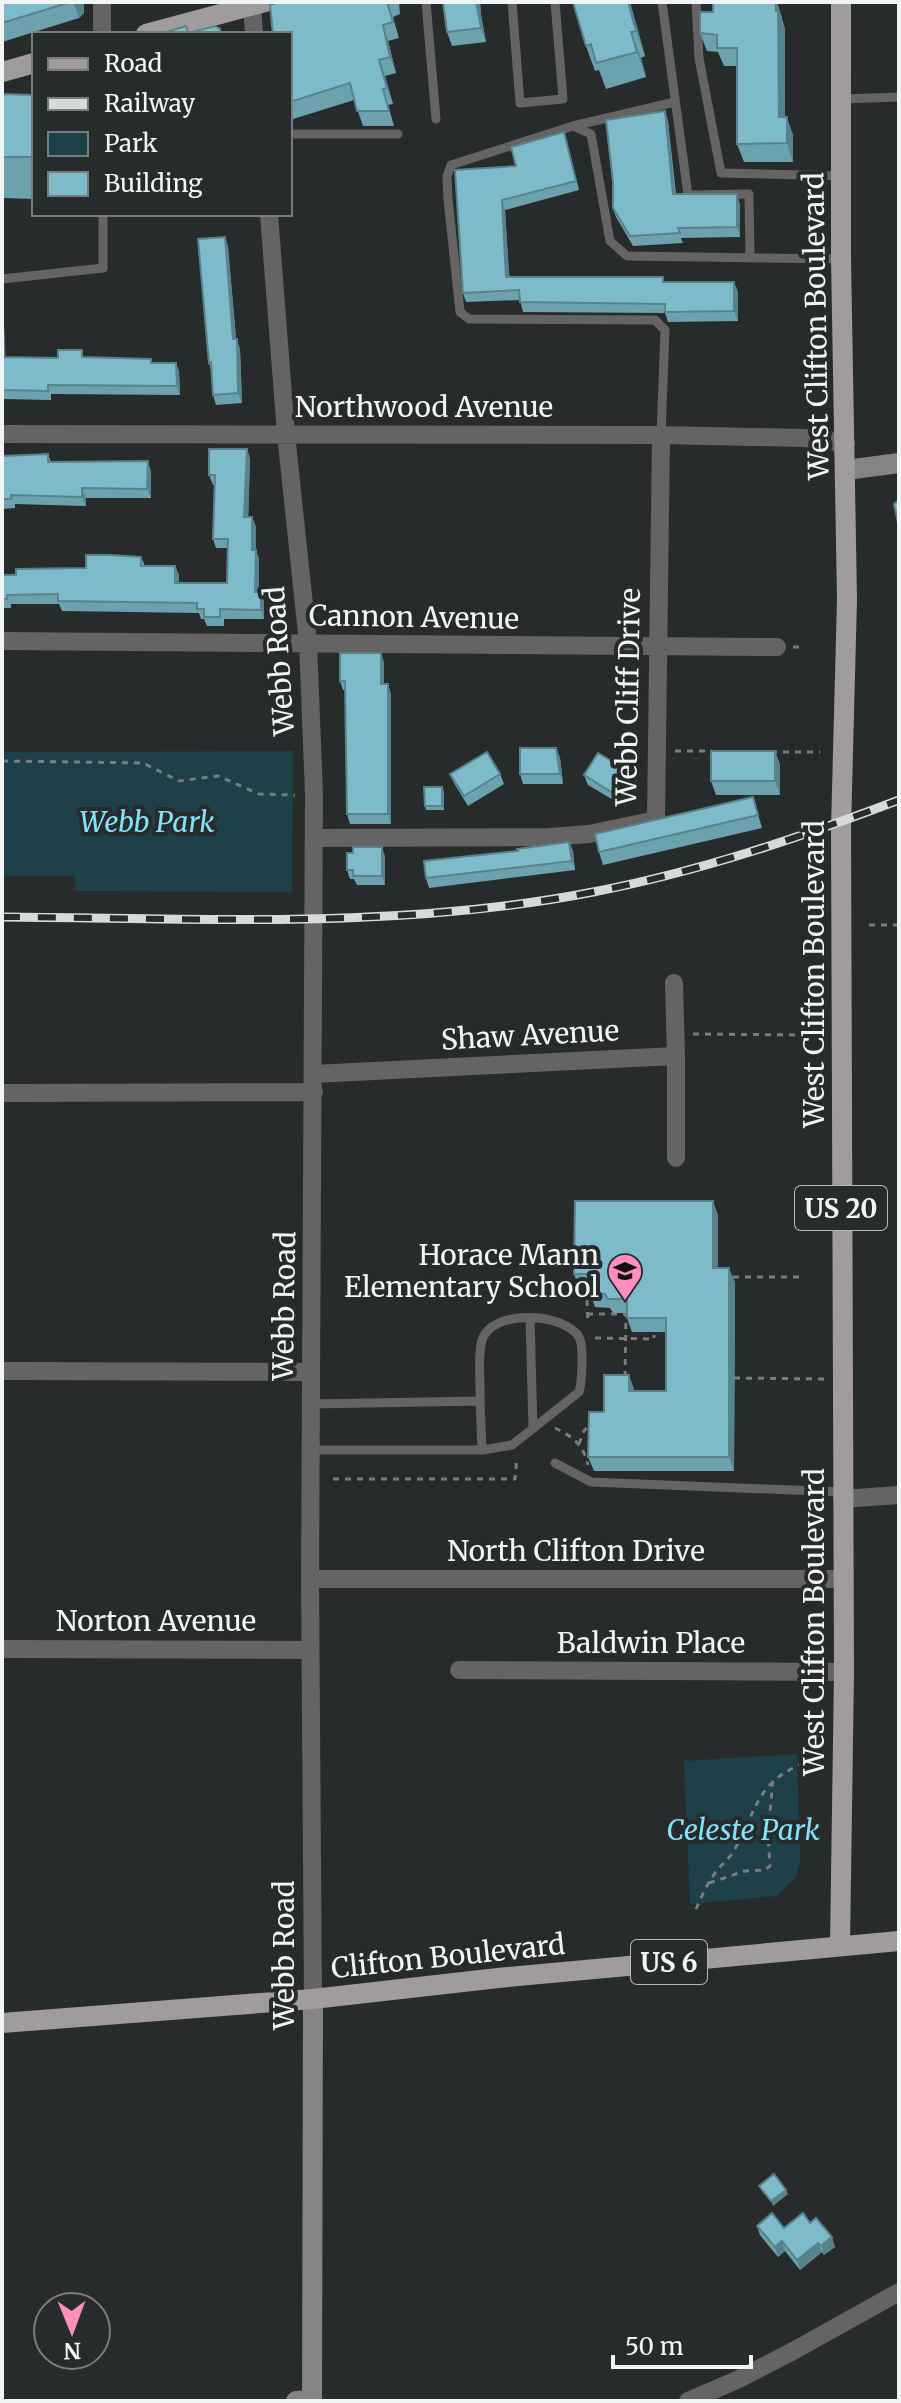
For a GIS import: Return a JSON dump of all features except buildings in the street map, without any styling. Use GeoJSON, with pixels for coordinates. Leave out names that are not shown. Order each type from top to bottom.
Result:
{"type":"FeatureCollection","features":[{"type":"Feature","properties":{"kind":"main road","name":"West Clifton Boulevard"},"geometry":{"type":"LineString","coordinates":[[840,1946],[844,1672],[841,829],[846,645],[841,2]]}},
{"type":"Feature","properties":{"kind":"main road"},"geometry":{"type":"LineString","coordinates":[[154,32],[259,4]]}},
{"type":"Feature","properties":{"kind":"main road"},"geometry":{"type":"LineString","coordinates":[[2,72],[32,64]]}},
{"type":"Feature","properties":{"kind":"main road","name":"Clifton Boulevard"},"geometry":{"type":"LineString","coordinates":[[2,2023],[313,1999],[514,1976],[899,1941]]}},
{"type":"Feature","properties":{"kind":"street"},"geometry":{"type":"LineString","coordinates":[[102,2],[102,32]]}},
{"type":"Feature","properties":{"kind":"street"},"geometry":{"type":"LineString","coordinates":[[254,32],[259,4]]}},
{"type":"Feature","properties":{"kind":"street","name":"Webb Road"},"geometry":{"type":"LineString","coordinates":[[269,216],[286,434],[308,643],[314,794],[310,1579],[313,1999],[307,2401]]}},
{"type":"Feature","properties":{"kind":"street","name":"Northwood Avenue"},"geometry":{"type":"LineString","coordinates":[[2,434],[661,435],[804,438],[846,443]]}},
{"type":"Feature","properties":{"kind":"street","name":"Webb Cliff Drive"},"geometry":{"type":"LineString","coordinates":[[314,838],[550,837],[589,834],[661,819],[656,751],[661,435]]}},
{"type":"Feature","properties":{"kind":"street"},"geometry":{"type":"LineString","coordinates":[[846,470],[899,463]]}},
{"type":"Feature","properties":{"kind":"street","name":"Cannon Avenue"},"geometry":{"type":"LineString","coordinates":[[2,641],[777,647]]}},
{"type":"Feature","properties":{"kind":"street"},"geometry":{"type":"LineString","coordinates":[[674,983],[676,1158]]}},
{"type":"Feature","properties":{"kind":"street","name":"Shaw Avenue"},"geometry":{"type":"LineString","coordinates":[[2,1093],[314,1083],[676,1056]]}},
{"type":"Feature","properties":{"kind":"street"},"geometry":{"type":"LineString","coordinates":[[2,1371],[311,1372]]}},
{"type":"Feature","properties":{"kind":"street"},"geometry":{"type":"LineString","coordinates":[[842,1496],[899,1495]]}},
{"type":"Feature","properties":{"kind":"street","name":"North Clifton Drive"},"geometry":{"type":"LineString","coordinates":[[310,1579],[842,1579]]}},
{"type":"Feature","properties":{"kind":"street","name":"Norton Avenue"},"geometry":{"type":"LineString","coordinates":[[2,1649],[310,1650]]}},
{"type":"Feature","properties":{"kind":"street","name":"Baldwin Place"},"geometry":{"type":"LineString","coordinates":[[459,1670],[844,1672]]}},
{"type":"Feature","properties":{"kind":"street"},"geometry":{"type":"LineString","coordinates":[[688,2401],[795,2350],[898,2290]]}},
{"type":"Feature","properties":{"kind":"lane"},"geometry":{"type":"LineString","coordinates":[[426,2],[436,119]]}},
{"type":"Feature","properties":{"kind":"lane"},"geometry":{"type":"LineString","coordinates":[[512,2],[520,103],[563,99],[555,2]]}},
{"type":"Feature","properties":{"kind":"lane"},"geometry":{"type":"LineString","coordinates":[[662,2],[688,195],[749,194],[750,257]]}},
{"type":"Feature","properties":{"kind":"lane"},"geometry":{"type":"LineString","coordinates":[[696,2],[699,58],[721,173],[841,176]]}},
{"type":"Feature","properties":{"kind":"lane"},"geometry":{"type":"LineString","coordinates":[[841,99],[899,97]]}},
{"type":"Feature","properties":{"kind":"lane"},"geometry":{"type":"LineString","coordinates":[[573,126],[675,102]]}},
{"type":"Feature","properties":{"kind":"lane"},"geometry":{"type":"LineString","coordinates":[[573,126],[591,134],[610,241],[627,256],[841,259]]}},
{"type":"Feature","properties":{"kind":"lane","name":"Webb Cliff Drive"},"geometry":{"type":"LineString","coordinates":[[573,126],[451,165],[447,176],[448,199],[460,312],[469,319],[655,320],[665,330],[661,435]]}},
{"type":"Feature","properties":{"kind":"lane"},"geometry":{"type":"LineString","coordinates":[[292,134],[398,134]]}},
{"type":"Feature","properties":{"kind":"lane"},"geometry":{"type":"LineString","coordinates":[[2,279],[103,268],[103,216]]}},
{"type":"Feature","properties":{"kind":"lane"},"geometry":{"type":"LineString","coordinates":[[312,1450],[482,1450],[512,1445],[579,1392],[581,1343],[576,1333],[560,1322],[544,1317],[504,1320],[488,1330],[483,1339],[480,1401],[482,1450]]}},
{"type":"Feature","properties":{"kind":"lane"},"geometry":{"type":"LineString","coordinates":[[530,1318],[533,1429]]}},
{"type":"Feature","properties":{"kind":"lane"},"geometry":{"type":"LineString","coordinates":[[311,1404],[480,1401]]}},
{"type":"Feature","properties":{"kind":"lane"},"geometry":{"type":"LineString","coordinates":[[555,1463],[591,1482],[740,1486],[842,1496]]}},
{"type":"Feature","properties":{"kind":"path"},"geometry":{"type":"LineString","coordinates":[[656,751],[715,751]]}},
{"type":"Feature","properties":{"kind":"path"},"geometry":{"type":"LineString","coordinates":[[760,752],[820,752]]}},
{"type":"Feature","properties":{"kind":"path"},"geometry":{"type":"LineString","coordinates":[[2,761],[143,763],[179,781],[218,776],[259,794],[314,794]]}},
{"type":"Feature","properties":{"kind":"path"},"geometry":{"type":"LineString","coordinates":[[87,768],[88,761]]}},
{"type":"Feature","properties":{"kind":"path"},"geometry":{"type":"LineString","coordinates":[[869,925],[899,925]]}},
{"type":"Feature","properties":{"kind":"path"},"geometry":{"type":"LineString","coordinates":[[675,1034],[805,1035]]}},
{"type":"Feature","properties":{"kind":"path"},"geometry":{"type":"LineString","coordinates":[[732,1277],[805,1277]]}},
{"type":"Feature","properties":{"kind":"path"},"geometry":{"type":"LineString","coordinates":[[587,1314],[626,1314],[625,1386]]}},
{"type":"Feature","properties":{"kind":"path"},"geometry":{"type":"LineString","coordinates":[[591,1338],[654,1339],[654,1335]]}},
{"type":"Feature","properties":{"kind":"path"},"geometry":{"type":"LineString","coordinates":[[734,1378],[842,1379]]}},
{"type":"Feature","properties":{"kind":"path"},"geometry":{"type":"LineString","coordinates":[[579,1444],[587,1427],[597,1422]]}},
{"type":"Feature","properties":{"kind":"path"},"geometry":{"type":"LineString","coordinates":[[555,1428],[573,1437],[593,1471]]}},
{"type":"Feature","properties":{"kind":"path"},"geometry":{"type":"LineString","coordinates":[[696,1909],[709,1884],[735,1849],[756,1802],[773,1779],[787,1769],[804,1763]]}},
{"type":"Feature","properties":{"kind":"path"},"geometry":{"type":"LineString","coordinates":[[770,1864],[768,1824],[773,1779]]}},
{"type":"Feature","properties":{"kind":"path"},"geometry":{"type":"LineString","coordinates":[[709,1884],[745,1871],[765,1870],[770,1864],[777,1863]]}},
{"type":"Feature","properties":{"kind":"green space","name":"Webb Park"},"geometry":{"type":"Polygon","coordinates":[[[293,751],[292,892],[75,891],[75,876],[2,876],[2,752],[293,751]]]}},
{"type":"Feature","properties":{"kind":"green space","name":"Celeste Park"},"geometry":{"type":"Polygon","coordinates":[[[797,1754],[800,1861],[796,1877],[777,1896],[690,1904],[684,1761],[797,1754]]]}},
{"type":"Feature","properties":{"kind":"railway"},"geometry":{"type":"LineString","coordinates":[[2,917],[298,919],[372,917],[520,904],[632,884],[709,864],[786,841],[899,800]]}},
{"type":"Feature","properties":{"kind":"place","name":"Horace Mann Elementary School"},"geometry":{"type":"Point","coordinates":[625,1302]}}]}
